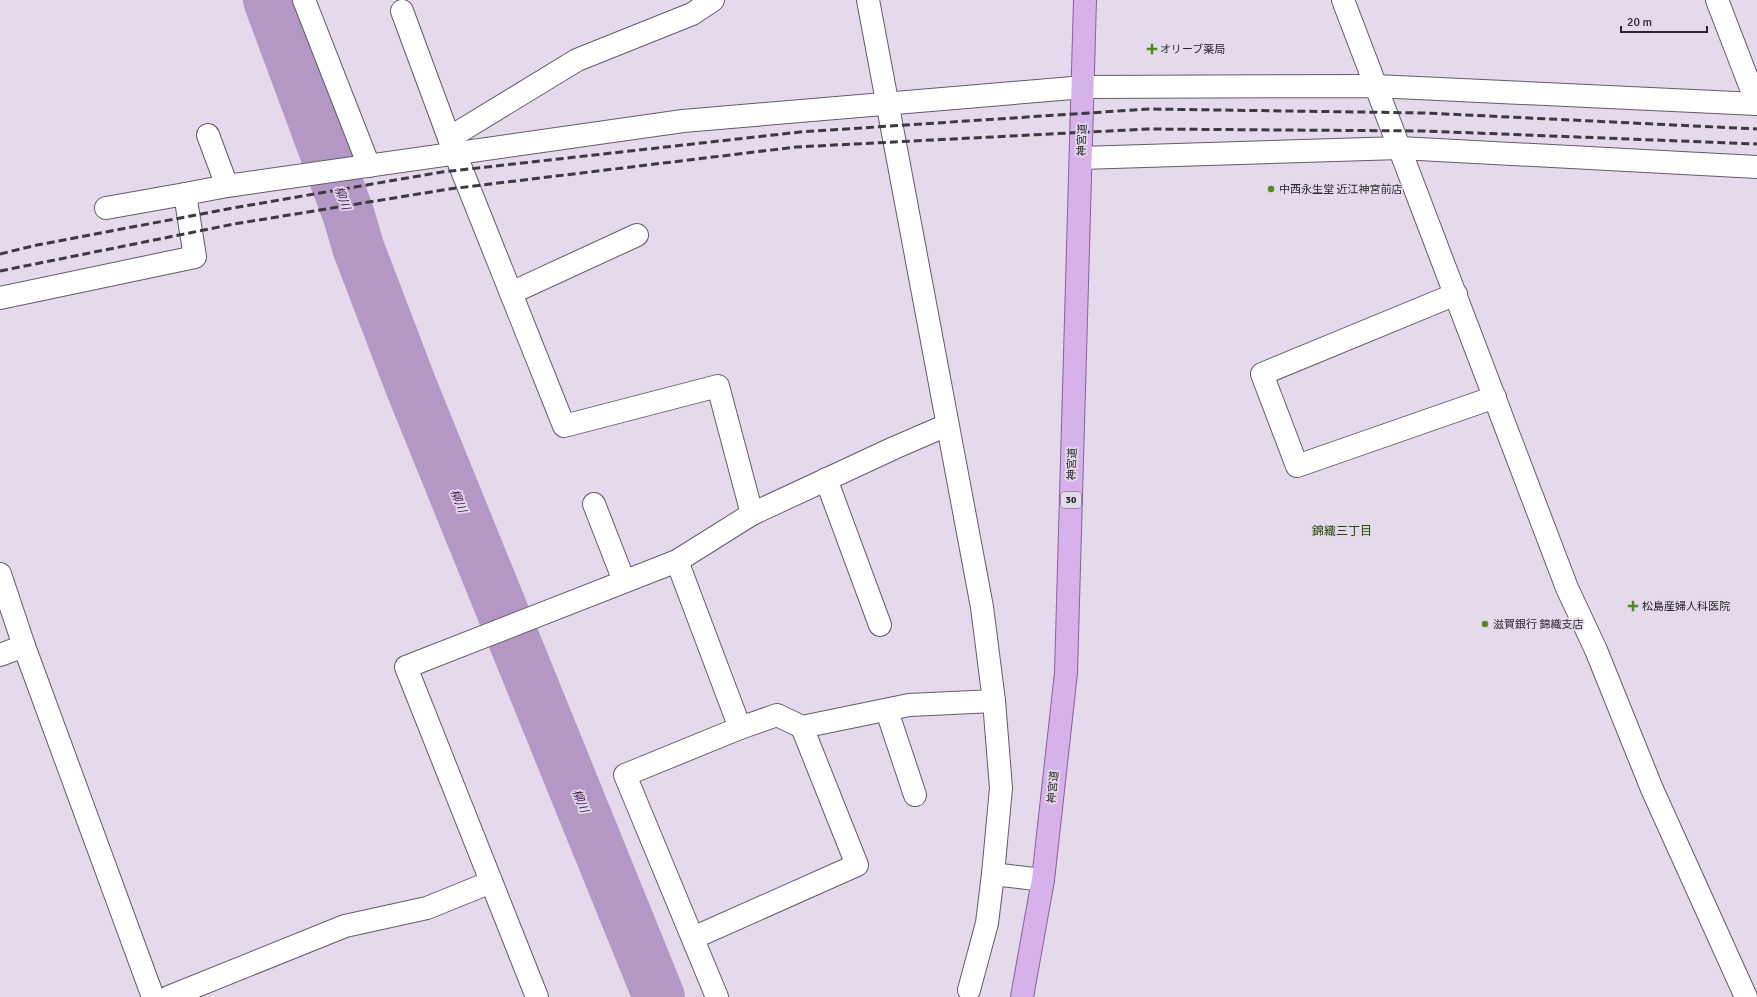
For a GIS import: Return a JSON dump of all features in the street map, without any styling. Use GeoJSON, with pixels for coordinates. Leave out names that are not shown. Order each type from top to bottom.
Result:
{"type":"FeatureCollection","features":[{"type":"Feature","properties":{"kind":"main road","name":"神宮道"},"geometry":{"type":"LineString","coordinates":[[1022,997],[1043,880],[1066,673],[1084,87],[1085,0]]}},
{"type":"Feature","properties":{"kind":"street"},"geometry":{"type":"LineString","coordinates":[[304,0],[369,166]]}},
{"type":"Feature","properties":{"kind":"street"},"geometry":{"type":"LineString","coordinates":[[453,146],[577,60],[692,14],[712,0]]}},
{"type":"Feature","properties":{"kind":"street"},"geometry":{"type":"LineString","coordinates":[[868,0],[982,607],[994,701],[1001,788],[988,923],[969,990]]}},
{"type":"Feature","properties":{"kind":"street"},"geometry":{"type":"LineString","coordinates":[[1343,0],[1567,588],[1596,650],[1650,784],[1746,997]]}},
{"type":"Feature","properties":{"kind":"street"},"geometry":{"type":"LineString","coordinates":[[106,208],[227,186],[369,166],[453,146],[684,121],[1084,87],[1375,86],[1757,104],[1718,0]]}},
{"type":"Feature","properties":{"kind":"street"},"geometry":{"type":"LineString","coordinates":[[402,11],[453,146],[564,426],[718,386],[752,514]]}},
{"type":"Feature","properties":{"kind":"street"},"geometry":{"type":"LineString","coordinates":[[208,135],[227,186]]}},
{"type":"Feature","properties":{"kind":"street"},"geometry":{"type":"LineString","coordinates":[[1081,158],[1400,148],[1757,168]]}},
{"type":"Feature","properties":{"kind":"street"},"geometry":{"type":"LineString","coordinates":[[0,298],[195,257],[185,194]]}},
{"type":"Feature","properties":{"kind":"street"},"geometry":{"type":"LineString","coordinates":[[511,293],[637,235]]}},
{"type":"Feature","properties":{"kind":"street"},"geometry":{"type":"LineString","coordinates":[[1456,294],[1262,374],[1297,466],[1495,397]]}},
{"type":"Feature","properties":{"kind":"street"},"geometry":{"type":"LineString","coordinates":[[537,997],[406,667],[677,561],[752,514],[947,425]]}},
{"type":"Feature","properties":{"kind":"street"},"geometry":{"type":"LineString","coordinates":[[826,479],[880,625]]}},
{"type":"Feature","properties":{"kind":"street"},"geometry":{"type":"LineString","coordinates":[[594,504],[624,581]]}},
{"type":"Feature","properties":{"kind":"street"},"geometry":{"type":"LineString","coordinates":[[677,561],[740,728]]}},
{"type":"Feature","properties":{"kind":"street"},"geometry":{"type":"LineString","coordinates":[[0,574],[24,646],[153,997]]}},
{"type":"Feature","properties":{"kind":"street"},"geometry":{"type":"LineString","coordinates":[[0,655],[24,646]]}},
{"type":"Feature","properties":{"kind":"street"},"geometry":{"type":"LineString","coordinates":[[717,997],[625,775],[740,728],[777,715],[802,727],[909,705],[994,701]]}},
{"type":"Feature","properties":{"kind":"street"},"geometry":{"type":"LineString","coordinates":[[886,710],[915,795]]}},
{"type":"Feature","properties":{"kind":"street"},"geometry":{"type":"LineString","coordinates":[[693,938],[857,865],[802,727]]}},
{"type":"Feature","properties":{"kind":"street"},"geometry":{"type":"LineString","coordinates":[[993,874],[1043,880]]}},
{"type":"Feature","properties":{"kind":"street"},"geometry":{"type":"LineString","coordinates":[[169,997],[345,926],[427,908],[491,882]]}},
{"type":"Feature","properties":{"kind":"waterway","name":"柳川"},"geometry":{"type":"LineString","coordinates":[[269,0],[349,216],[358,247],[411,386],[659,997]]}},
{"type":"Feature","properties":{"kind":"railway"},"geometry":{"type":"LineString","coordinates":[[0,254],[37,245],[233,208],[442,172],[800,132],[1149,109],[1426,113],[1757,129]]}},
{"type":"Feature","properties":{"kind":"railway"},"geometry":{"type":"LineString","coordinates":[[0,271],[234,224],[449,189],[796,147],[1148,129],[1424,131],[1757,144]]}},
{"type":"Feature","properties":{"kind":"place","name":"オリーブ薬局"},"geometry":{"type":"Point","coordinates":[1152,49]}},
{"type":"Feature","properties":{"kind":"place","name":"中西永生堂 近江神宮前店"},"geometry":{"type":"Point","coordinates":[1271,189]}},
{"type":"Feature","properties":{"kind":"place","name":"松島産婦人科医院"},"geometry":{"type":"Point","coordinates":[1633,606]}},
{"type":"Feature","properties":{"kind":"place","name":"滋賀銀行 錦織支店"},"geometry":{"type":"Point","coordinates":[1485,624]}},
{"type":"Feature","properties":{"kind":"district","name":"錦織三丁目"},"geometry":{"type":"Point","coordinates":[1342,531]}}]}
